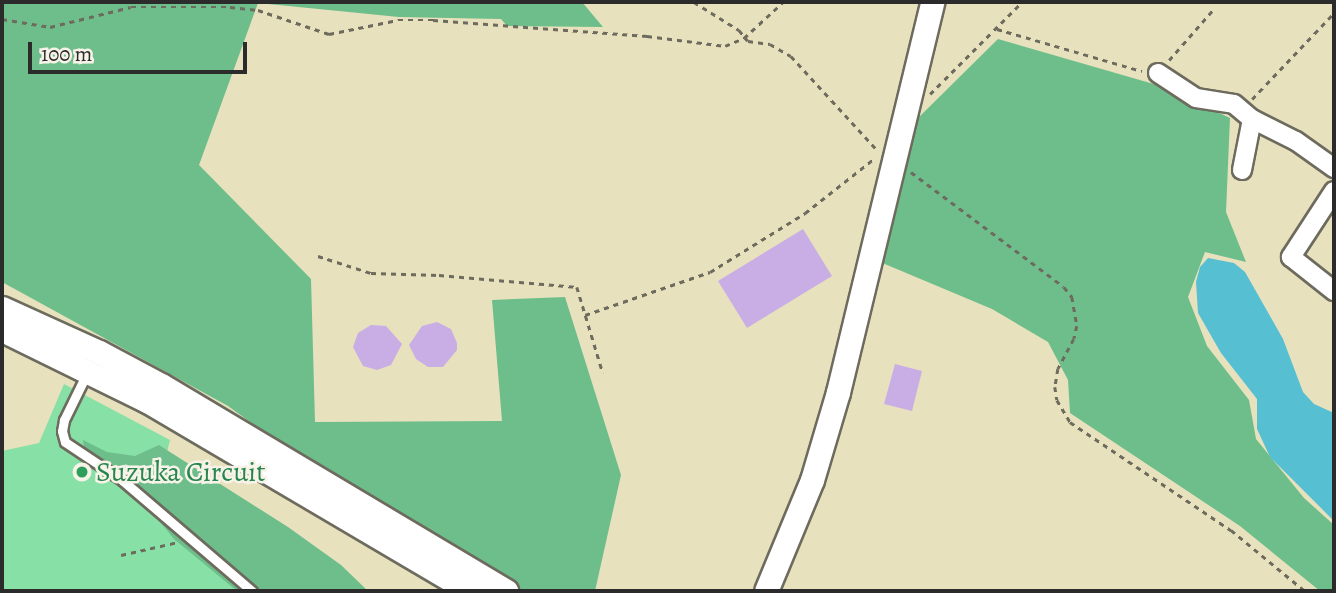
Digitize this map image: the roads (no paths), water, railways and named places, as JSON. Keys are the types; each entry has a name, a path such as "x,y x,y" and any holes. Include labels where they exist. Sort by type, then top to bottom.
{"street":[{"path":"766,591 816,467 838,392 888,157 904,119 932,2"},
{"path":"1158,73 1196,98 1234,104 1247,115 1296,141 1334,167"},
{"path":"1242,170 1247,115"},
{"path":"1334,191 1291,257 1334,291"},
{"path":"2,308 100,352 161,386 506,591"},
{"path":"2,330 89,370 469,591"}],"lane":[{"path":"89,370 67,411 62,438 71,448 122,480 252,591"}],"water":[{"path":"1208,258 1234,263 1245,272 1283,339 1303,392 1314,404 1334,413 1334,521 1270,457 1257,429 1257,399 1221,353 1198,313 1196,282 1200,267"}],"place":[{"name":"Suzuka Circuit","path":"82,472"}]}
